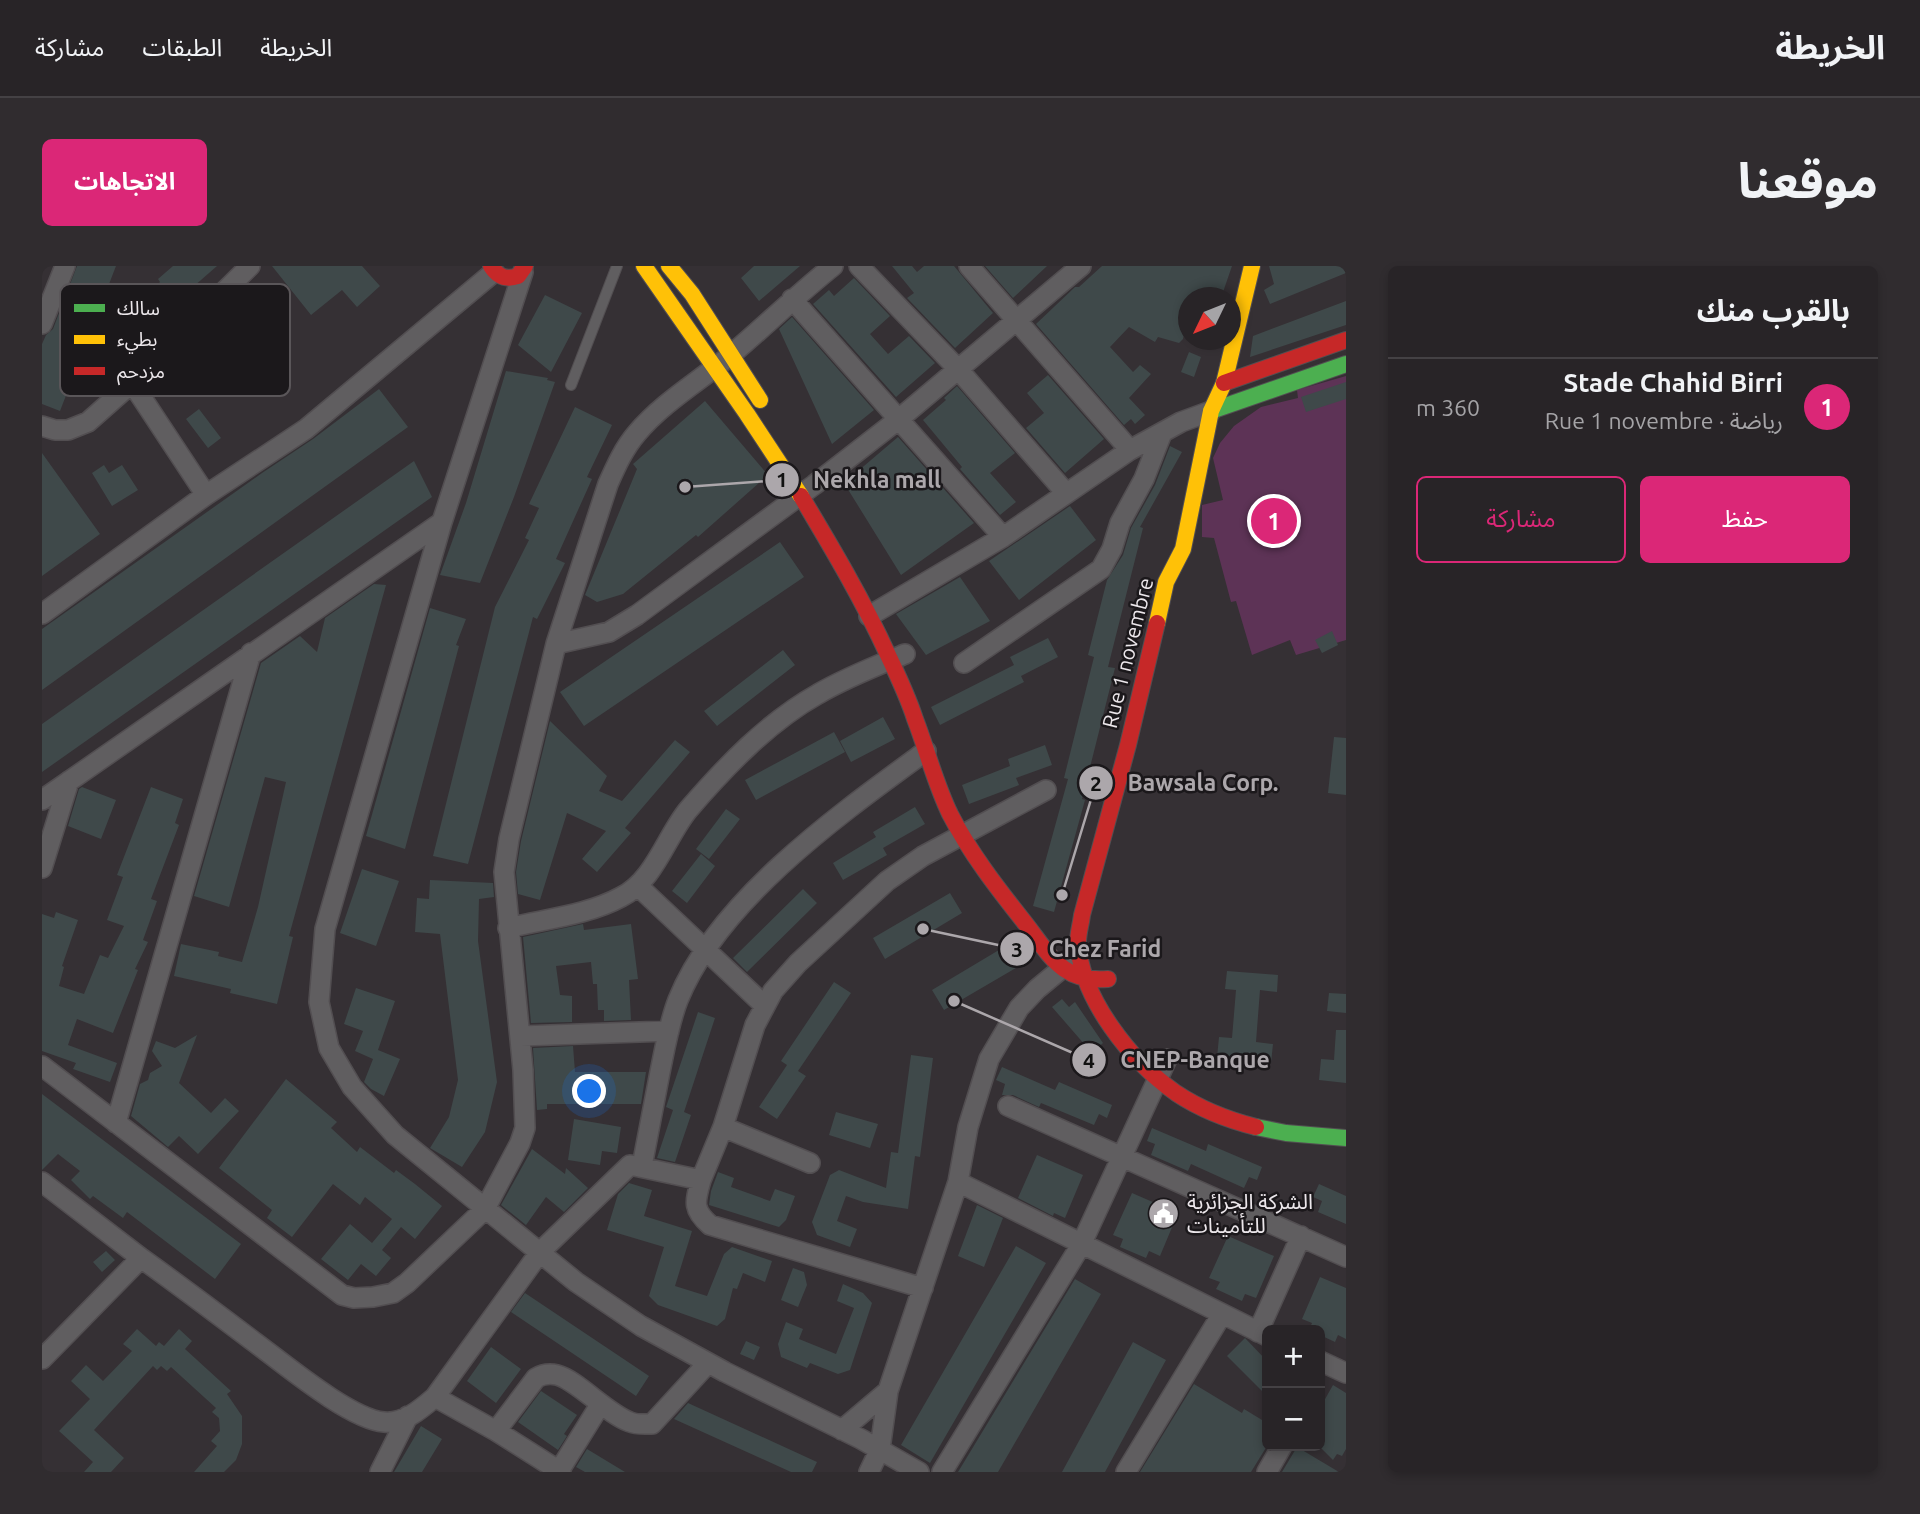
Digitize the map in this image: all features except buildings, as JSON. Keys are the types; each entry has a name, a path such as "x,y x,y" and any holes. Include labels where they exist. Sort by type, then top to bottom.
{"main road":[{"path":"645,266 766,409"},
{"path":"669,266 692,294 724,360 810,488 876,607 897,657 913,714 935,752 951,815 974,829 973,855 996,887 1073,962"},
{"path":"1183,549 1210,411 1224,383 1251,266"},
{"path":"492,269 506,279 518,276 524,269"},
{"path":"1224,383 1346,340"},
{"path":"1210,411 1346,363"},
{"name":"Rue 1 novembre","path":"1183,549 1186,579"},
{"name":"Rue 1 novembre","path":"1183,549 1166,582 1128,745 1082,915 1073,962 1087,980 1106,1016 1140,1061 1179,1094 1219,1115 1250,1126 1346,1138"},
{"path":"1026,899 1073,962"},
{"path":"1073,962 1100,959 1110,984 1087,980"},
{"path":"1152,1044 1173,1064"}],"street":[{"path":"42,324 65,266"},
{"path":"232,284 250,266"},
{"path":"42,1066 342,1295 354,1298 393,1293 485,1209 508,1168 525,1128 521,1036 504,873 509,839 556,644 608,484 617,463 636,433 833,266"},
{"path":"859,266 957,368 1066,494"},
{"path":"969,266 1130,450"},
{"path":"556,644 608,632 637,615 899,419 1078,267"},
{"path":"42,614 206,495 306,429 492,269"},
{"path":"524,269 442,522 325,929 319,1002 330,1048 352,1087 395,1135 576,1282 641,1326 708,1363 880,1449 919,1472"},
{"path":"792,299 1003,537"},
{"path":"1181,422 1224,383"},
{"path":"42,426 68,430 88,422 117,396"},
{"path":"141,396 206,495"},
{"path":"876,607 1003,537 1130,450 1181,422 1210,411"},
{"path":"964,663 1101,569 1112,549 1120,523 1144,479 1162,433"},
{"path":"42,800 442,522"},
{"path":"116,1123 251,653"},
{"path":"508,928 621,898 638,886 686,813 719,776 762,735 818,694 897,657"},
{"path":"642,1166 668,1031 678,1000 705,949 750,896 818,833 857,801 935,752"},
{"path":"42,868 69,781"},
{"path":"923,1288 710,1225 697,1210 695,1202 764,1005 773,991 798,963 887,880 923,856 1046,790"},
{"path":"638,886 764,1005"},
{"path":"869,1472 880,1449 888,1391 958,1182 968,1127 989,1059 1019,1008 1037,989 1073,962"},
{"path":"521,1036 668,1031"},
{"path":"942,1472 1081,1245 1123,1158 1157,1078 1173,1064"},
{"path":"1008,1106 1346,1257"},
{"path":"723,1127 810,1163"},
{"path":"42,1182 319,1390 351,1410 383,1422 400,1420 435,1397 540,1252 624,1169 630,1165 642,1166 701,1180"},
{"path":"958,1182 1262,1334"},
{"path":"1266,1325 1301,1236"},
{"path":"42,1359 141,1258"},
{"path":"1126,1472 1222,1314"},
{"path":"496,1431 536,1378 544,1374 566,1379 600,1405 631,1423 652,1424 708,1363"},
{"path":"842,1430 888,1391"},
{"path":"435,1397 560,1471 600,1405"},
{"path":"380,1472 408,1416"},
{"path":"1267,1472 1279,1451"}],"lane":[{"path":"571,385 617,266"}],"shaded area":[{"path":"1346,376 1346,640 1296,655 1290,640 1252,655 1236,601 1231,602 1214,538 1202,537 1202,505 1223,500 1213,458 1220,443 1234,426 1261,407 1298,398 1297,390"}],"traffic: fast":[{"path":"1211,411 1346,364"},
{"path":"1256,1127 1286,1133 1346,1138"}],"traffic: slow":[{"path":"644,266 801,496"},
{"path":"669,266 692,294 760,400"},
{"path":"1157,623 1166,582 1183,549 1211,411 1224,383 1252,266"}],"traffic: jam":[{"path":"491,266 499,275 510,278 518,276 525,266"},
{"path":"1224,383 1346,340"},
{"path":"801,496 847,574 899,679 935,778 966,843 1050,956 1068,971 1079,976 1108,979"},
{"path":"1157,623 1128,745 1082,915 1078,942 1081,963 1088,985 1111,1027 1159,1080 1195,1104 1256,1127"}],"place":[{"name":"Nekhla mall","path":"685,487"},
{"name":"Stade Chahid Birri","path":"1274,521"},
{"name":"Bawsala Corp.","path":"1062,895"},
{"name":"Chez Farid","path":"923,929"},
{"name":"CNEP-Banque","path":"954,1001"},
{"name":"الشركة الجزائرية للتأمينات","path":"1164,1214"}]}
